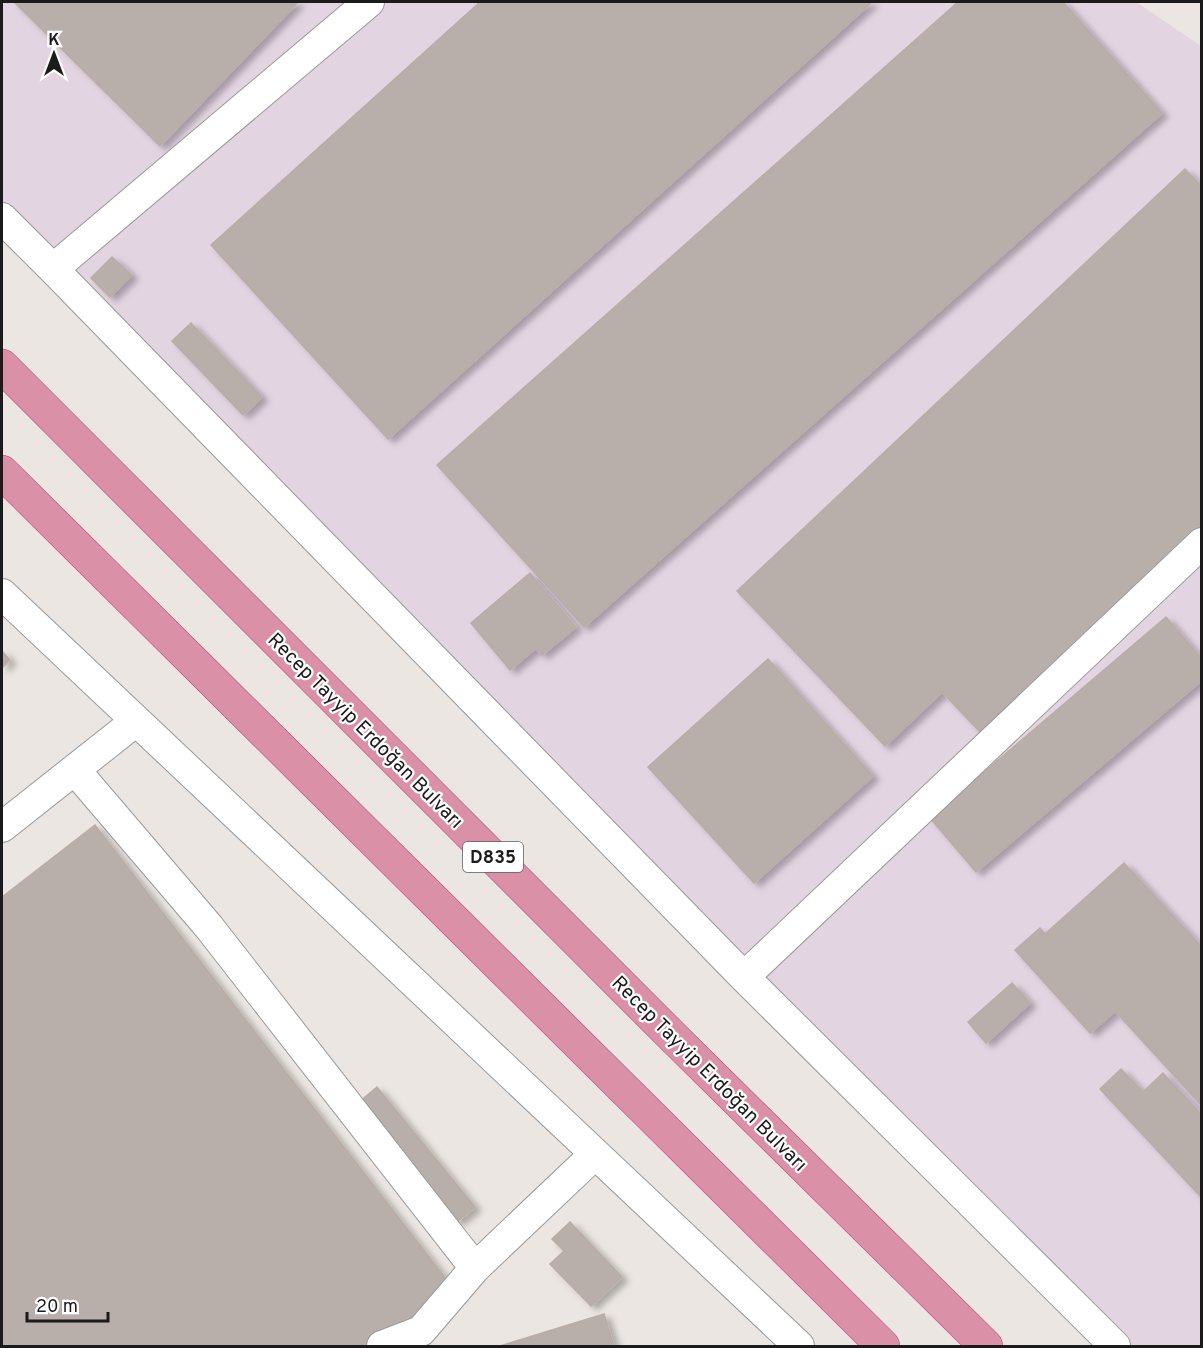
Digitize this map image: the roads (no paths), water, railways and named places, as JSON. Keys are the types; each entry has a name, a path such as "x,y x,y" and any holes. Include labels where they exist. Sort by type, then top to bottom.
{"highway":[{"name":"Recep Tayyip Erdoğan Bulvarı","path":"2,366 986,1347"},
{"path":"2,472 883,1347"}],"street":[{"path":"53,269 369,2"},
{"path":"2,219 744,977 1115,1347"},
{"path":"744,977 1202,543"},
{"path":"2,594 799,1347"},
{"path":"2,827 136,720"},
{"path":"75,770 209,927 475,1268"},
{"path":"382,1347 421,1331 475,1268 595,1154"}]}
